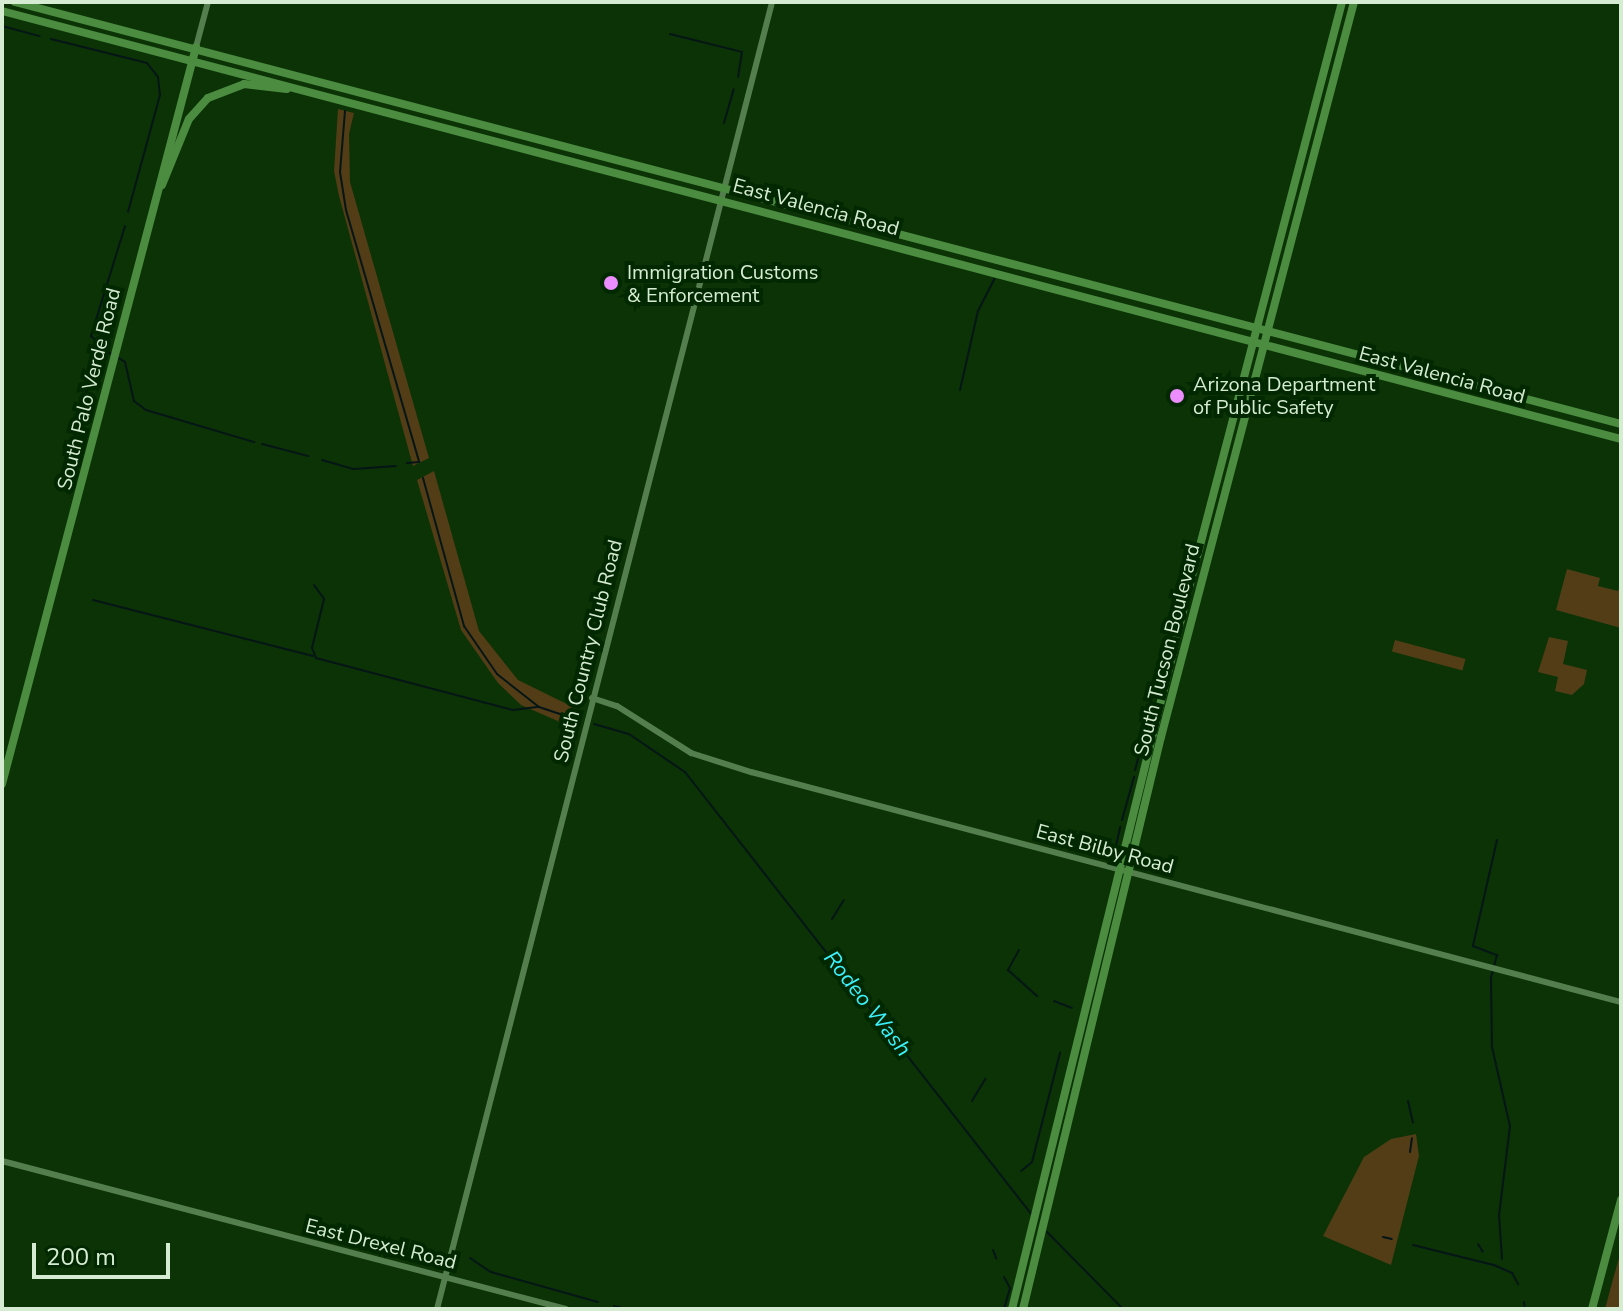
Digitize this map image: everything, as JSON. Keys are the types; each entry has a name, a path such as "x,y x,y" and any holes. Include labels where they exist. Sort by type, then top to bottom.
{"main road":[{"name":"East Valencia Road","path":"15,2 725,185 1119,293 1621,424"},
{"name":"South Tucson Boulevard","path":"1023,1309 1124,870 1252,341 1342,2"},
{"name":"South Tucson Boulevard","path":"1012,1309 1034,1212 1354,2"},
{"name":"East Valencia Road","path":"2,11 459,128 1621,439"},
{"name":"South Palo Verde Road","path":"2,784 196,47"},
{"path":"150,215 189,119 208,98 244,84 328,95"},
{"path":"459,128 462,116"},
{"path":"856,235 859,222"},
{"path":"972,267 975,253"},
{"path":"1116,305 1119,293"},
{"path":"1387,377 1390,364"},
{"path":"1592,1309 1621,1200"}],"street":[{"name":"South Palo Verde Road","path":"196,47 208,2"},
{"name":"South Country Club Road","path":"437,1309 772,2"},
{"name":"East Bilby Road","path":"592,698 617,706 691,753 1621,1002"},
{"name":"East Drexel Road","path":"2,1161 566,1309"}],"shaded area":[{"path":"338,109 354,113 349,134 350,182 429,458 413,466 339,196 334,171"},
{"path":"434,471 479,631 518,680 579,710 576,729 521,705 498,683 461,630 417,480"},
{"path":"1567,569 1600,578 1598,586 1618,591 1621,582 1621,628 1556,610"},
{"path":"1549,637 1568,641 1563,664 1587,670 1584,684 1572,695 1555,691 1558,677 1538,672"},
{"path":"1395,640 1466,659 1462,670 1392,652"},
{"path":"1416,1134 1419,1156 1391,1265 1323,1236 1364,1157 1391,1139"},
{"path":"1621,1251 1621,1309 1605,1309 1613,1279"}],"waterway":[{"name":"Rodeo Wash","path":"2,26 40,36"},
{"path":"670,34 742,52 738,77"},
{"name":"Rodeo Wash","path":"51,39 147,63 158,77 160,95 128,212"},
{"path":"724,123 734,89"},
{"path":"345,111 340,172 346,210 419,462 407,463"},
{"name":"Rodeo Wash","path":"111,354 91,336 125,226"},
{"path":"960,390 978,311 994,279"},
{"path":"83,402 101,347"},
{"name":"Rodeo Wash","path":"117,357 125,362 134,401 146,410 254,442"},
{"path":"75,434 79,417"},
{"name":"Rodeo Wash","path":"262,444 308,456"},
{"name":"Rodeo Wash","path":"322,460 354,469 396,466"},
{"name":"Rodeo Wash","path":"423,478 464,626 497,674 539,707 578,720"},
{"path":"314,585 324,599 312,648 316,658 513,710 539,707"},
{"path":"93,600 313,656"},
{"name":"Rodeo Wash","path":"594,724 629,734 685,772 1032,1215"},
{"path":"1135,770 1143,741"},
{"path":"1122,820 1134,777"},
{"path":"1114,854 1120,827"},
{"path":"1497,840 1473,946 1497,955 1491,978 1492,1047 1510,1126 1499,1215 1502,1259"},
{"path":"832,919 844,900"},
{"path":"1019,950 1008,970 1037,996"},
{"path":"1054,1001 1072,1008"},
{"path":"1021,1171 1032,1162 1060,1053"},
{"path":"972,1101 985,1079"},
{"path":"1408,1101 1413,1122"},
{"path":"1410,1152 1412,1138"},
{"name":"Rodeo Wash","path":"1047,1232 1123,1309"},
{"path":"1383,1237 1392,1239"},
{"path":"1478,1244 1483,1252"},
{"path":"1413,1245 1494,1265 1512,1273 1518,1284"},
{"path":"993,1250 996,1258"},
{"path":"470,1258 491,1272 598,1302"},
{"path":"1004,1277 1010,1288 1004,1309"},
{"path":"1524,1302 1525,1309"},
{"path":"614,1306 627,1309"}],"place":[{"name":"Immigration Customs & Enforcement","path":"611,283"},
{"name":"Arizona Department of Public Safety","path":"1177,396"}]}
